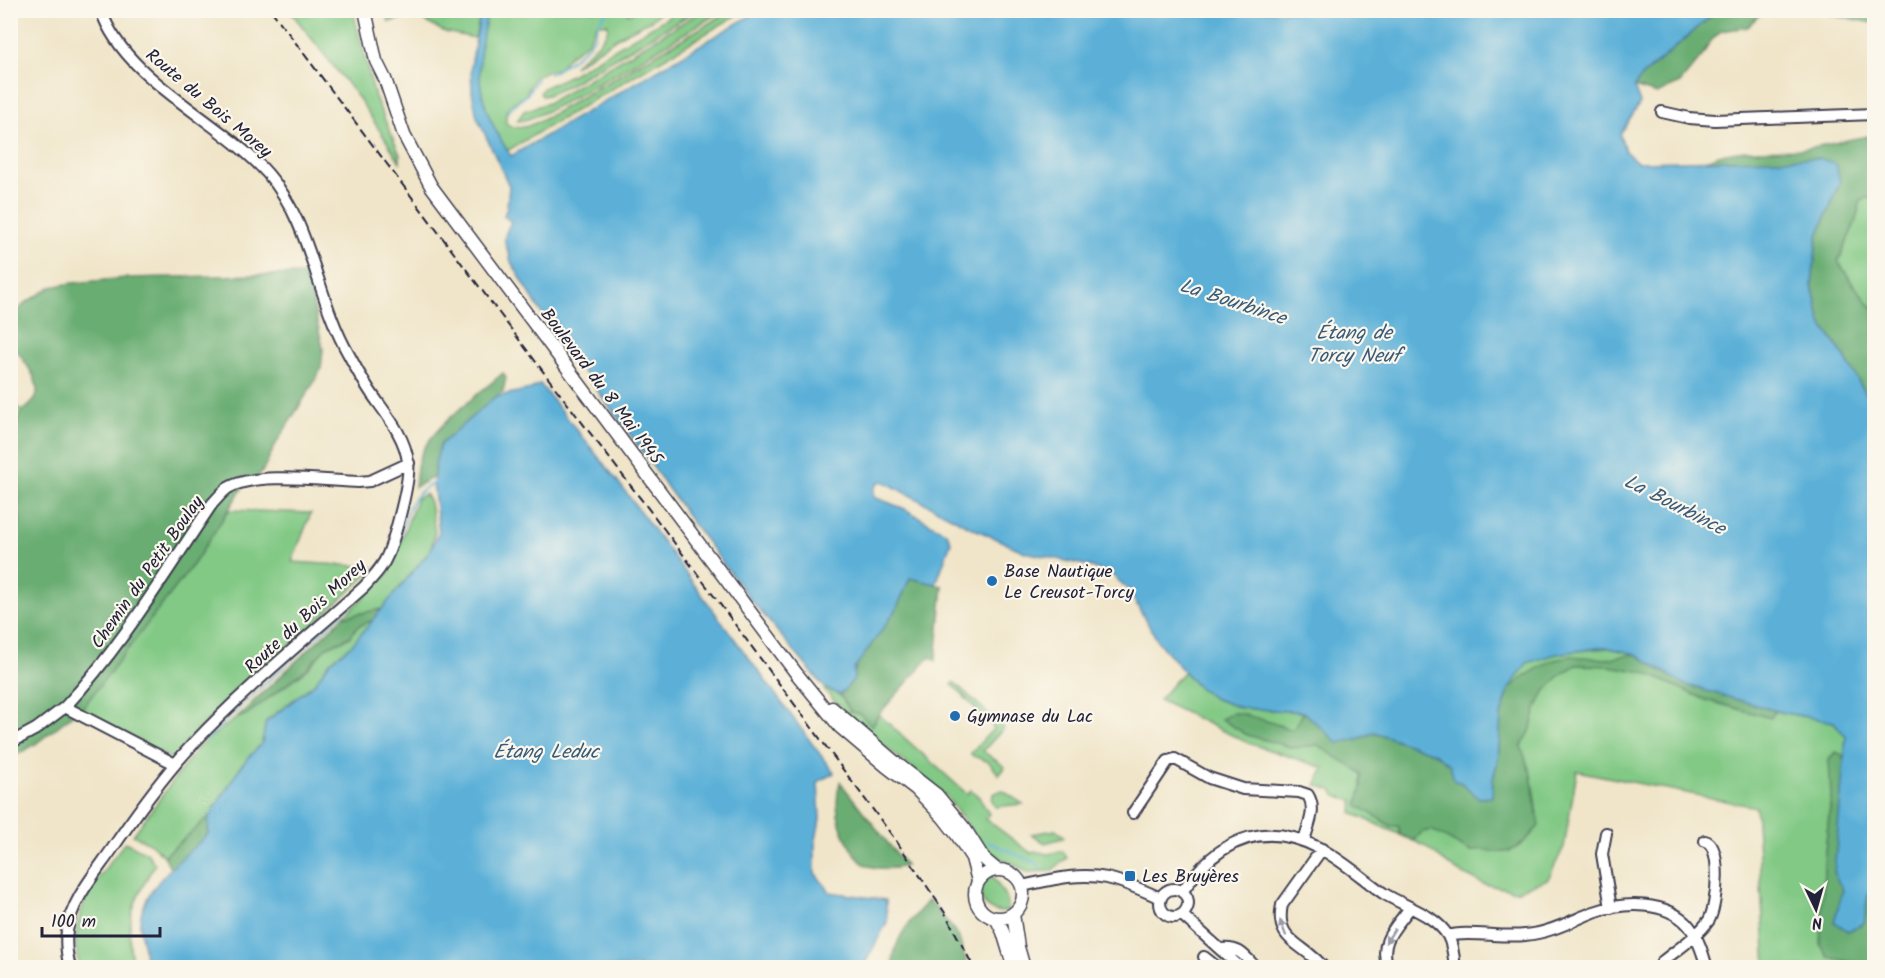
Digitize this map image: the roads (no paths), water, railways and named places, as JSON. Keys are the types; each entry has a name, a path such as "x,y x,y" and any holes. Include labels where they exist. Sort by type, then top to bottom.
{"main road":[{"name":"Boulevard du 8 Mai 1945","path":"365,10 376,61 385,79 404,135 431,186 777,649 840,727 916,789 943,817 972,858 978,881"},
{"name":"Boulevard du 8 Mai 1945","path":"372,10 386,67 385,79"},
{"name":"Boulevard du 8 Mai 1945","path":"818,699 937,795 965,829 984,859 997,870"},
{"path":"997,870 1012,874 1022,886 1022,902 1013,914 1002,918 981,912 974,897 978,881 997,870"},
{"path":"1013,914 1024,968"},
{"path":"996,918 1003,932 1014,968"}],"street":[{"name":"Route du Bois Morey","path":"70,968 66,945 67,931 84,889 175,764 232,706 364,587 379,570 388,555 407,485 409,463 401,439 341,342 323,298 300,228 278,188 254,160 130,58 112,35 101,10"},
{"path":"1662,112 1689,118 1715,120 1875,114"},
{"name":"Chemin du Petit Boulay","path":"10,743 36,729 65,707 91,680 212,504 228,488 246,480 263,478 370,481 409,463"},
{"path":"65,707 175,764"},
{"path":"1133,813 1168,761 1174,759 1209,778 1243,789 1299,792 1308,795 1313,805 1304,840"},
{"path":"1606,833 1602,854 1611,908"},
{"path":"1182,892 1217,853 1238,840 1262,834 1304,840 1322,849 1385,894 1430,919 1448,936 1455,968"},
{"path":"1659,968 1708,920 1715,892 1716,856 1712,844 1705,841"},
{"path":"1322,849 1282,905 1280,925 1288,939 1312,954 1324,968"},
{"path":"1022,886 1072,877 1094,876 1109,879 1161,898"},
{"path":"1182,892 1172,890 1165,893 1161,898 1160,907 1165,914 1172,917 1182,915"},
{"path":"1182,892 1188,903 1182,915"},
{"path":"1448,936 1464,934 1506,937 1546,932 1611,908 1644,906 1663,909 1687,924 1694,934 1707,968"},
{"path":"1388,968 1384,957 1384,946 1409,909"},
{"path":"1182,915 1221,948 1240,968"},
{"path":"1221,948 1239,950 1256,968"},
{"path":"1204,957 1218,968"}],"water":[{"name":"Étang de Torcy Neuf","path":"481,11 488,11 479,69 484,103 499,137 511,156 758,11 1717,11 1642,76 1634,87 1640,103 1620,134 1625,151 1637,162 1819,158 1836,164 1840,182 1817,238 1812,285 1821,323 1844,356 1872,405 1874,414 1874,892 1868,895 1864,923 1848,931 1834,922 1843,890 1834,874 1846,737 1834,722 1780,712 1683,684 1636,654 1605,647 1556,654 1527,663 1509,689 1501,716 1498,761 1493,778 1492,797 1479,798 1460,782 1454,781 1450,765 1434,753 1374,732 1361,738 1338,743 1304,712 1241,708 1213,698 1195,684 1159,643 1127,588 1112,575 1089,566 1025,552 880,481 874,489 874,497 905,509 947,533 951,542 936,584 910,578 896,610 854,669 854,679 840,695 825,688 751,600 691,521 550,327 511,262 504,240 511,222 504,216 509,186 477,117 472,92 471,66"},
{"name":"Étang Leduc","path":"540,384 616,479 834,773 818,782 820,819 815,845 815,873 830,892 886,900 887,922 863,967 142,967 144,951 140,922 148,897 166,873 208,834 209,817 241,766 262,743 266,722 314,684 330,662 352,645 430,551 439,532 433,483 440,445 495,397 531,389"}],"waterway":[{"path":"549,74 565,65 588,46 599,22 610,10"},
{"path":"508,113 527,95 537,79"},
{"path":"400,534 415,497 436,482"},
{"path":"205,741 354,602"},
{"path":"988,842 1036,863 1040,868"}],"railway":[{"path":"271,10 664,529 897,842 945,913 974,968"}],"place":[{"name":"Base Nautique Le Creusot-Torcy","path":"992,581"},
{"name":"Gymnase du Lac","path":"955,716"},
{"name":"Les Bruyères","path":"1130,876"}],"water label":[{"name":"La Bourbince","path":"1233,301"},
{"name":"La Bourbince","path":"1675,504"}]}
